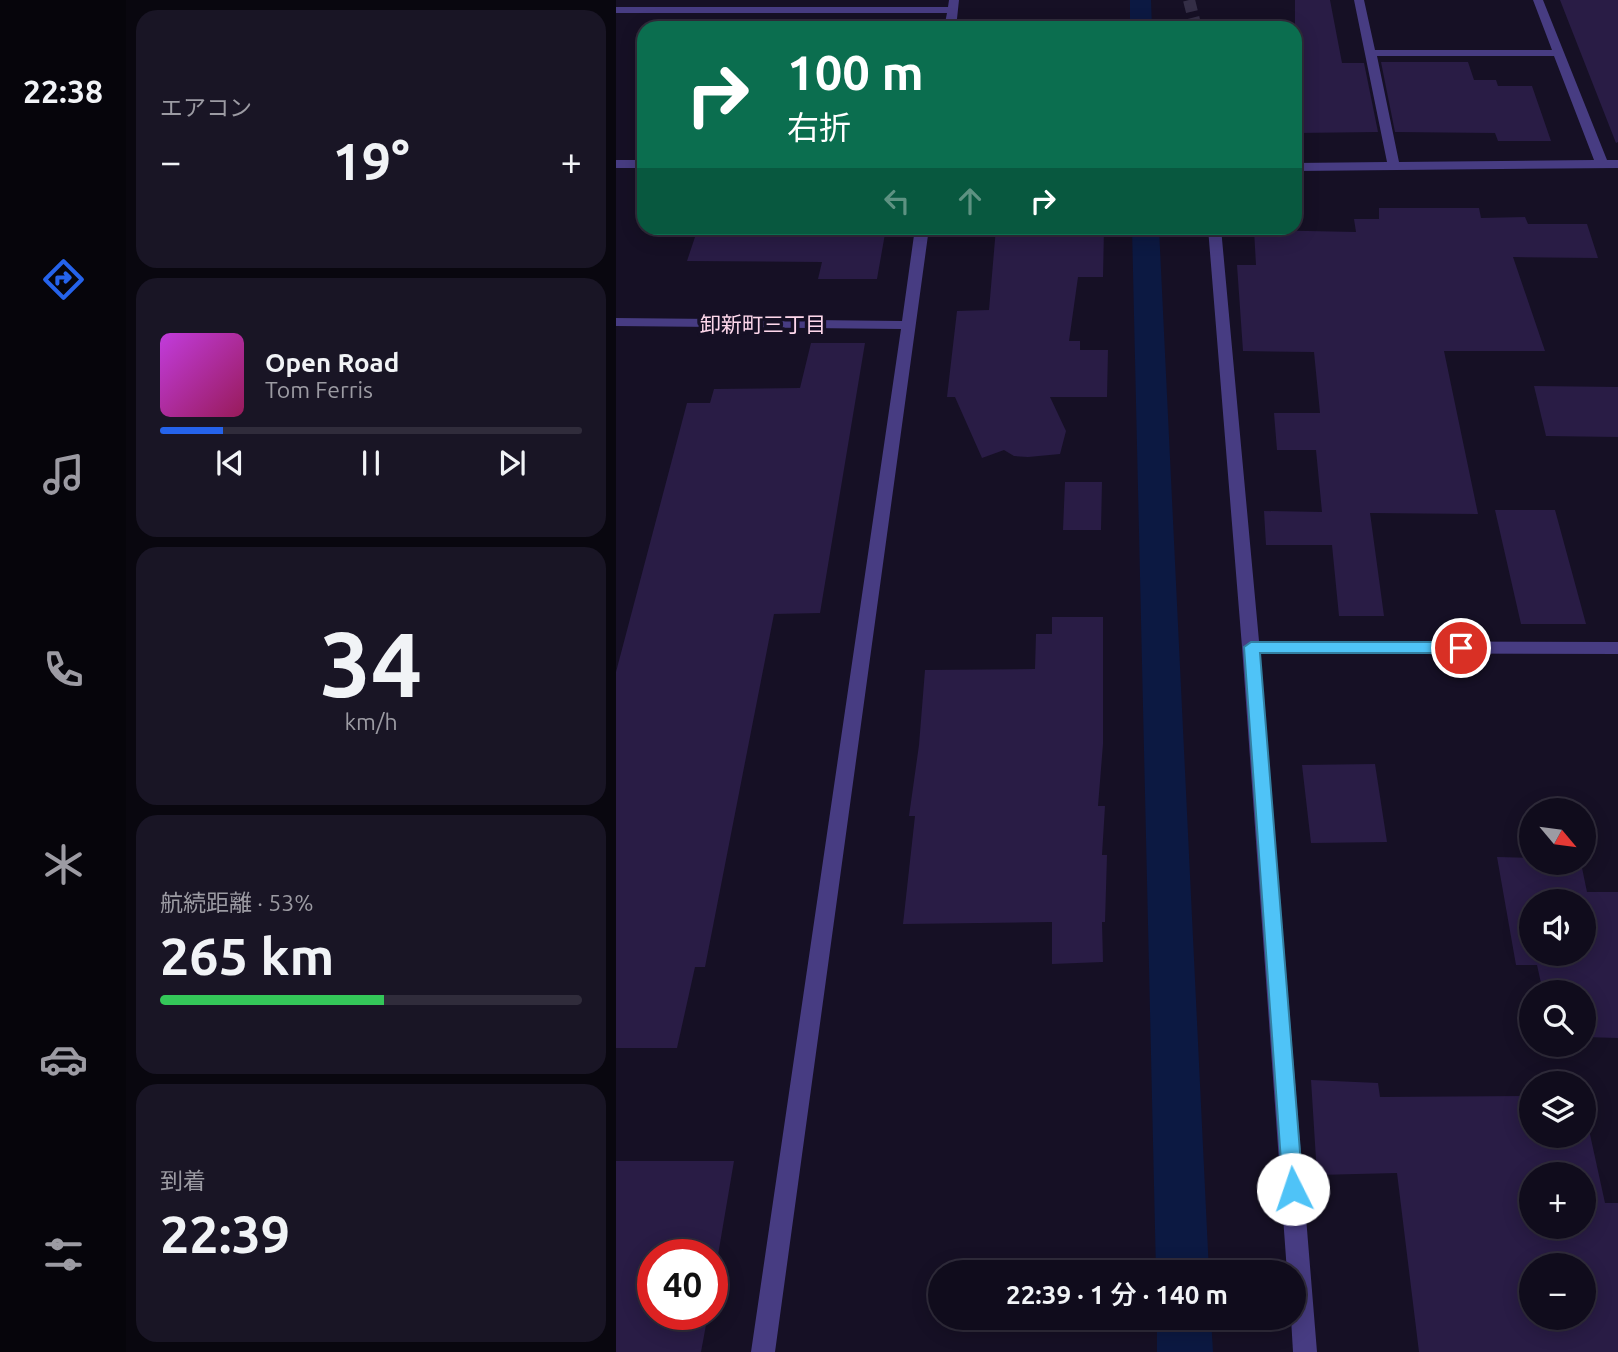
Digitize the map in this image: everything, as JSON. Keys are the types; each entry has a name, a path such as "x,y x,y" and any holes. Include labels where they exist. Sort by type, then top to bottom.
{"street":[{"path":"1359,0 1394,166"},
{"path":"1538,0 1602,164"},
{"path":"616,10 954,5"},
{"path":"1370,52 1558,53"},
{"path":"616,164 637,164"},
{"path":"1302,167 1618,164"},
{"path":"763,1352 921,235"},
{"path":"1215,235 1251,647 1305,1352"},
{"path":"617,325 908,325"},
{"path":"1251,647 1618,648"}],"water":[{"path":"1130,0 1151,0 1152,21 1130,21"},
{"path":"1132,235 1159,235 1208,1260 1156,1260"},
{"path":"1157,1330 1212,1330 1213,1352 1157,1352"}],"building":[{"path":"1295,0 1330,0 1342,63 1364,63 1378,132 1302,133 1302,21 1295,21"},
{"path":"1560,0 1618,0 1616,143"},
{"path":"1381,62 1468,62 1474,80 1496,80 1498,86 1532,86 1551,141 1498,141 1495,133 1395,132"},
{"path":"1379,208 1479,208 1481,218 1525,217 1528,224 1587,224 1598,258 1513,257 1545,351 1444,351 1478,514 1370,513 1384,616 1339,616 1332,545 1266,545 1264,511 1322,512 1316,450 1277,450 1274,413 1320,413 1314,352 1243,351 1237,265 1256,265 1254,235 1302,235 1302,231 1356,232 1354,219 1379,219"},
{"path":"696,235 885,235 877,279 818,279 822,262 687,261"},
{"path":"995,235 1104,235 1103,277 1078,277 1069,341 1080,341 1080,350 1108,350 1107,397 1050,397 1066,431 1060,454 1014,456 1004,450 982,458 955,397 947,397 957,311 989,310"},
{"path":"811,343 865,343 820,613 774,614 705,967 695,967 677,1048 616,1048 616,672 687,403 710,403 714,389 800,388"},
{"path":"1534,386 1618,387 1618,437 1546,436"},
{"path":"1065,482 1102,482 1101,530 1063,530"},
{"path":"1495,510 1555,510 1586,624 1521,624"},
{"path":"1052,617 1103,617 1103,744 1098,806 1105,806 1102,855 1107,855 1105,922 1102,922 1103,962 1052,964 1052,922 903,924 915,816 909,816 919,745 925,670 1035,669 1036,634 1052,634"},
{"path":"1375,764 1387,842 1311,843 1302,765"},
{"path":"1497,857 1519,858 1519,875 1583,875 1586,889 1519,889 1519,965 1516,965"},
{"path":"1596,892 1618,892 1618,1038 1596,1037 1596,980 1540,980 1537,966 1596,966"},
{"path":"1311,1080 1378,1083 1380,1097 1519,1096 1519,1148 1593,1148 1605,1203 1618,1203 1618,1352 1419,1352 1397,1173 1317,1175"},
{"path":"616,1161 734,1161 721,1239 637,1239 637,1330 705,1330 701,1352 616,1352"}],"tunnel":[{"path":"1189,0 1194,21"}],"district":[{"name":"卸新町三丁目","path":"763,324"}],"route":[{"path":"1293,1189 1251,647 1461,648"}]}
